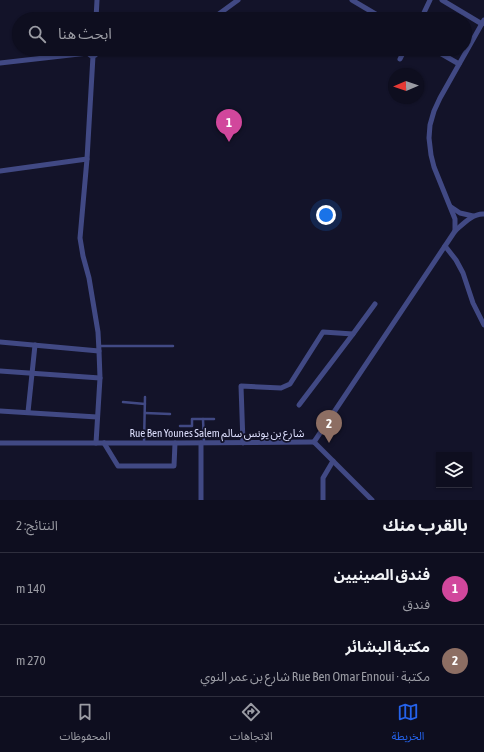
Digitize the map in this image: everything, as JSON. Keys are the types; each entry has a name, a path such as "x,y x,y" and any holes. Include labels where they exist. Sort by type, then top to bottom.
{"street":[{"path":"96,12 97,0"},
{"path":"222,12 238,0"},
{"path":"352,0 372,12"},
{"path":"424,12 430,0"},
{"path":"442,0 464,12"},
{"path":"472,16 483,22 472,41"},
{"path":"0,63 52,56"},
{"path":"93,56 88,159 80,238 82,256 89,278 98,332 100,378 96,443"},
{"path":"445,56 459,64"},
{"path":"455,231 455,219 434,167 431,155 430,124 434,111 464,56"},
{"path":"0,171 88,159"},
{"path":"451,207 460,213 473,216"},
{"name":"Rue Ben Younes Salem شارع بن يونس سالم","path":"0,443 314,442 455,231 473,216 480,213 484,214"},
{"path":"445,246 456,260 463,273 473,303 484,325"},
{"path":"299,405 374,304"},
{"path":"243,443 241,386 281,388 290,384 323,332 353,334"},
{"path":"0,342 99,348"},
{"path":"28,412 35,345"},
{"path":"0,371 100,378"},
{"path":"0,410 97,418"},
{"path":"314,442 372,500"},
{"path":"104,443 118,466 174,466 175,443"},
{"path":"201,500 202,443"},
{"path":"323,500 323,478 333,461"}],"lane":[{"path":"99,348 173,346"},
{"path":"144,443 145,397"},
{"path":"123,402 145,404"},
{"path":"145,413 170,414"},
{"path":"180,426 192,426 192,419 214,419"},
{"path":"202,443 203,419"}],"place":[{"name":"فندق الصينيين","path":"229,142"},
{"name":"مكتبة البشائر","path":"329,443"}]}
